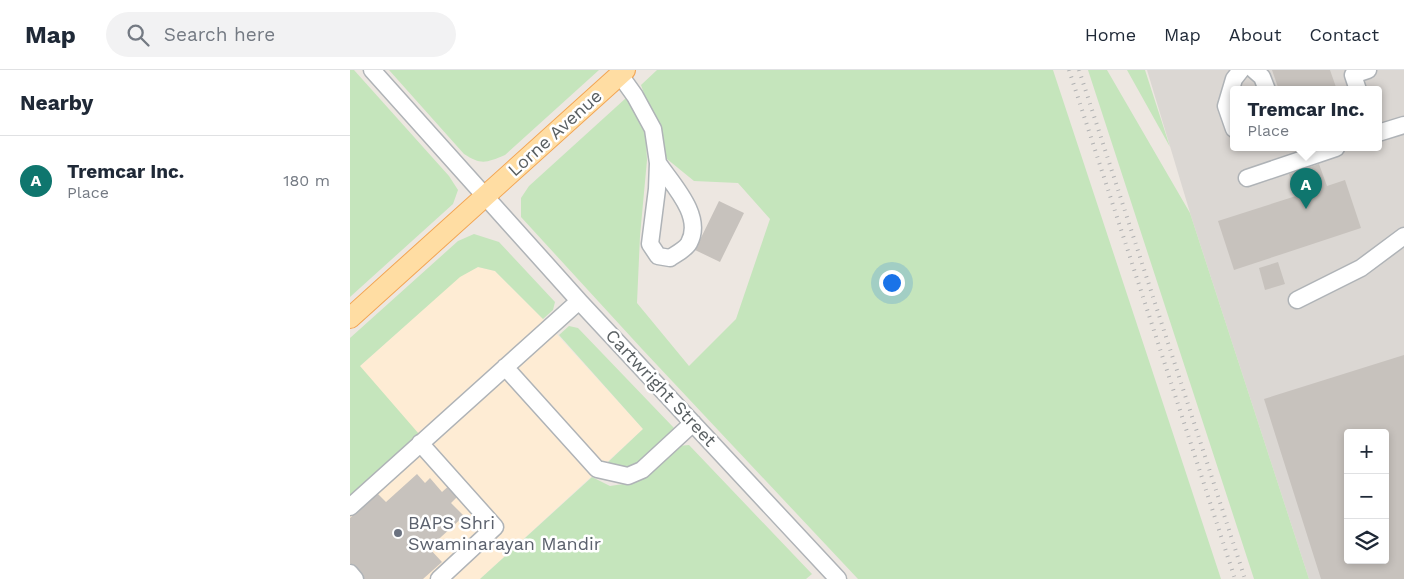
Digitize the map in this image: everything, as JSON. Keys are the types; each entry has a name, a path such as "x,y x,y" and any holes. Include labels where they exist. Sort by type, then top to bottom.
{"main road":[{"name":"Lorne Avenue","path":"350,318 622,72"}],"street":[{"name":"Cartwright Street","path":"372,70 579,301 838,579"},
{"path":"1232,86 1234,79 1242,70"},
{"path":"1254,70 1262,77 1265,86"},
{"path":"1357,86 1353,75 1368,70"},
{"path":"622,72 653,129 658,163 657,189 650,244 658,256 670,258 688,244 693,224 686,203 658,163"},
{"path":"1230,92 1226,106 1230,118"},
{"path":"1382,132 1404,125"},
{"path":"1247,178 1327,151"},
{"path":"1297,300 1361,268 1404,236"},
{"path":"350,507 579,301"},
{"path":"505,367 597,469 628,476 642,470 693,423"},
{"path":"420,443 495,527 439,579"},
{"path":"350,574 355,579"}],"shaded area":[{"path":"1147,70 1404,70 1404,579 1309,579 1191,216"},
{"path":"478,267 495,271 543,319 643,429 480,579 350,579 350,375 460,276"}],"green space":[{"path":"350,70 354,70 449,176 458,190 453,204 350,297"},
{"path":"389,70 599,70 505,155 484,162 464,154"},
{"path":"657,70 1053,70 1221,579 858,579 521,217 521,198 529,186 626,98 645,124 647,160 640,236 637,303 689,366 736,319 770,219 738,183 694,181 667,159 641,85"},
{"path":"1088,70 1107,70 1190,213 1309,579 1254,579"},
{"path":"1127,70 1145,70 1170,147"},
{"path":"474,234 499,242 555,302 553,310 543,319 495,271 478,267 460,277 360,366 419,434 350,495 350,338 458,241"},
{"path":"569,326 578,328 674,428 673,434 642,464 624,469 607,463 643,429 559,335"},
{"path":"689,445 812,574 806,579 480,579 592,477 610,486 630,483 678,446"}],"building":[{"path":"1272,70 1330,70 1336,86 1278,86"},
{"path":"1319,164 1327,186 1345,180 1361,228 1234,270 1218,221 1296,196 1289,174"},
{"path":"719,201 744,213 720,262 695,250"},
{"path":"1278,262 1285,284 1265,290 1259,268"},
{"path":"1404,355 1404,579 1321,579 1264,399"},
{"name":"BAPS Shri Swaminarayan Mandir","path":"417,474 425,483 430,478 442,492 451,484 460,494 451,503 464,516 429,548 442,562 423,579 364,579 350,563 350,518 377,493 386,502"}],"railway":[{"path":"1069,70 1235,579"},
{"path":"1079,70 1245,579"}],"place":[{"name":"Tremcar Inc.","path":"1306,209"},
{"name":"BAPS Shri Swaminarayan Mandir","path":"398,533"}]}
